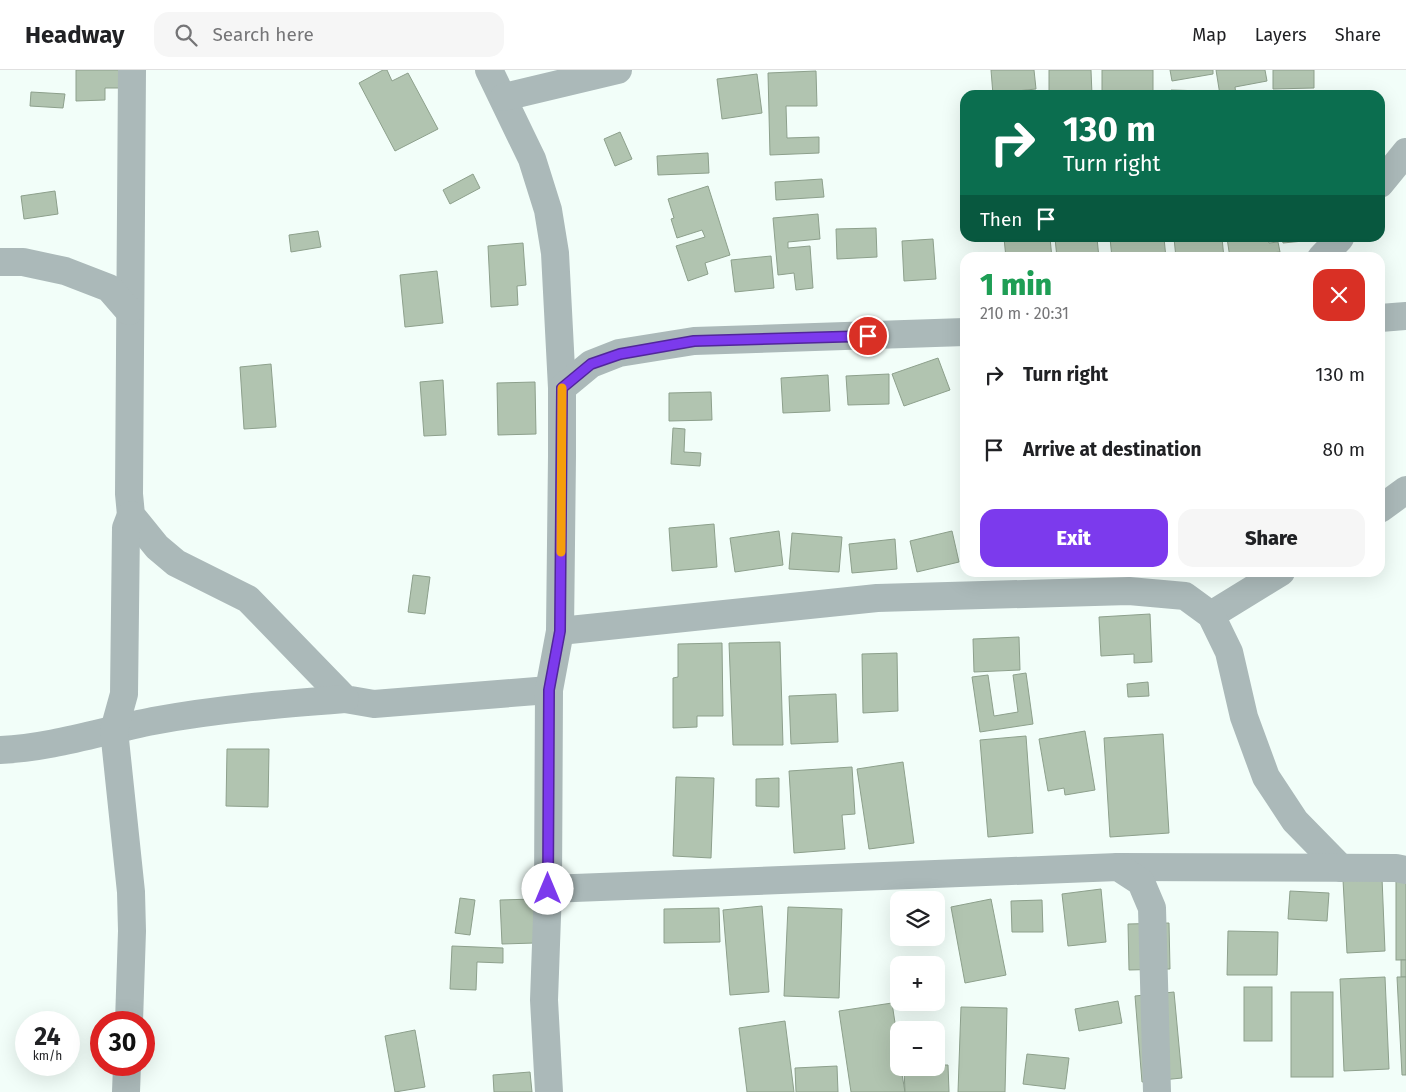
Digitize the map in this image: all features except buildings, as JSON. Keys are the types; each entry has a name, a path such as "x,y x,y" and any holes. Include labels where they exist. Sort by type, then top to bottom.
{"street":[{"path":"129,1011 132,931 131,892 128,848 114,730 124,694 126,528 131,515 129,494 128,311 132,70"},
{"path":"490,70 532,159 548,210 555,253 562,388 560,631 549,690 548,889 544,1000 548,1092"},
{"path":"504,97 618,70"},
{"path":"1385,178 1406,152"},
{"path":"1327,252 1336,242"},
{"path":"0,262 23,262 74,274 109,288 128,311"},
{"path":"1385,318 1406,316"},
{"path":"562,388 591,364 620,354 694,341 960,332"},
{"path":"1385,505 1406,490"},
{"path":"131,515 157,547 176,563 248,599 346,699"},
{"path":"1211,616 1273,577"},
{"path":"560,631 877,598 1129,591 1185,596 1211,616 1229,652 1244,717 1266,777 1295,821 1341,868"},
{"path":"0,750 67,741 204,712 346,699 374,704 549,690"},
{"path":"1118,867 1141,882 1152,908 1157,1092"},
{"path":"548,889 1118,867 1396,868 1406,870"},
{"path":"126,1092 127,1076"}],"slow traffic":[{"path":"561,552 562,388"}],"route":[{"path":"548,889 549,690 560,631 562,388 591,364 620,354 694,341 868,336"}]}
